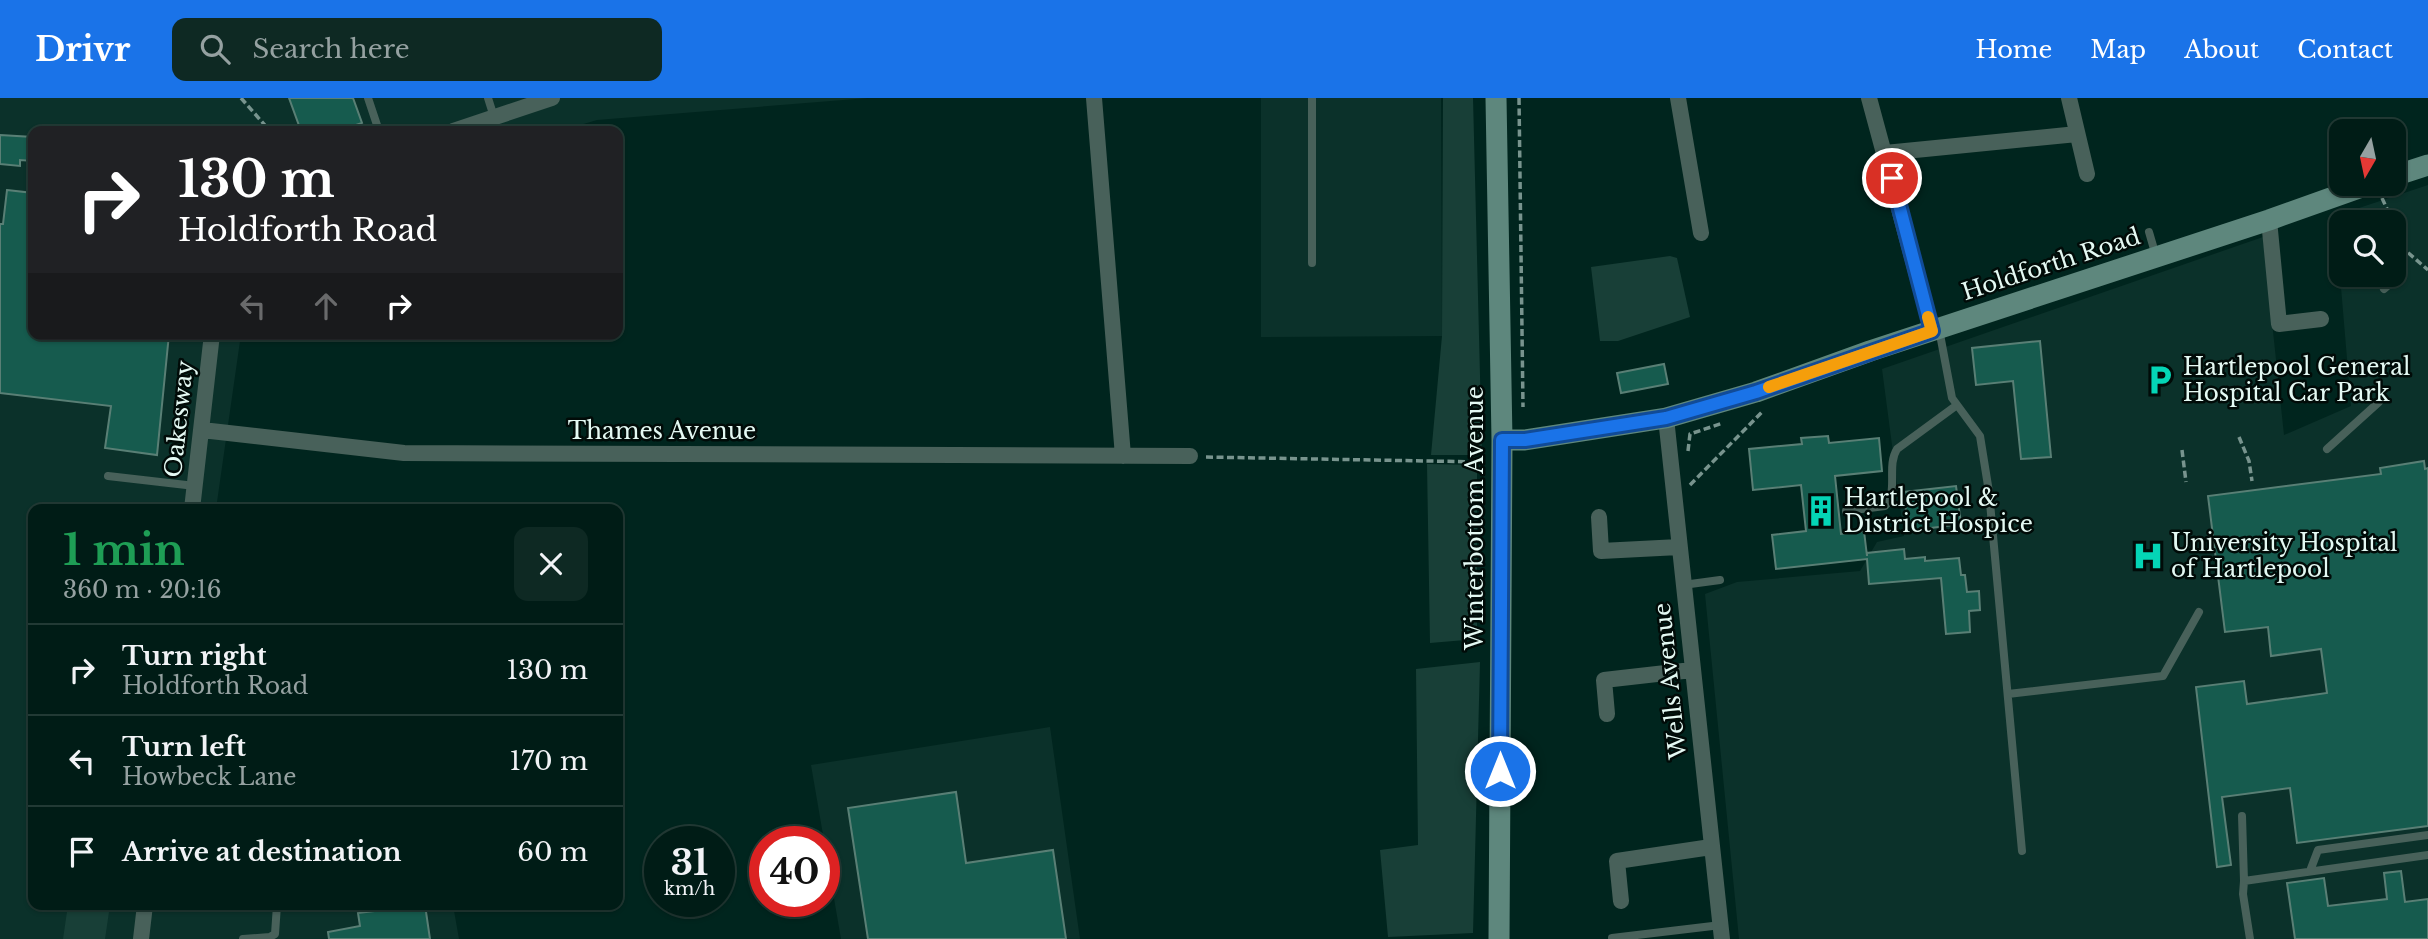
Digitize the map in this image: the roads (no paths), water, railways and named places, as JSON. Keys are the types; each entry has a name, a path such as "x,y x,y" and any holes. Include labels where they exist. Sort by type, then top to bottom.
{"street":[{"path":"468,126 552,98"},
{"path":"1094,98 1123,456"},
{"name":"Winterbottom Avenue","path":"1496,98 1502,440 1499,939"},
{"path":"1678,98 1701,233"},
{"path":"1869,98 1936,330"},
{"path":"2069,98 2087,174"},
{"path":"1885,153 2077,134"},
{"path":"2406,172 2428,165"},
{"name":"Holdforth Road","path":"1502,440 1525,440 1666,418 1756,392 2156,257 2351,196"},
{"path":"2269,220 2279,324 2321,319"},
{"name":"Oakesway","path":"193,504 211,340"},
{"name":"Wells Avenue","path":"1666,418 1721,932"},
{"name":"Thames Avenue","path":"202,430 404,453 1190,457"},
{"path":"1599,517 1601,551 1679,547"},
{"path":"1607,714 1604,680 1692,670"},
{"path":"1621,901 1617,861 1711,847"},
{"path":"141,939 144,910"}],"lane":[{"path":"368,98 377,126"},
{"path":"488,98 494,117"},
{"path":"1312,98 1312,263"},
{"path":"2149,232 2156,257"},
{"path":"1936,330 1952,398 1980,436 1989,492 2022,851"},
{"path":"2327,449 2379,402"},
{"path":"1846,511 1885,506 1892,495 1892,464 1897,449 1957,405"},
{"path":"108,476 195,486"},
{"path":"1683,585 1720,580"},
{"path":"2008,695 2163,676 2199,612"},
{"path":"2242,816 2243,894 2250,939"},
{"path":"2310,870 2318,850 2428,835"},
{"path":"2244,881 2428,855"},
{"path":"243,939 270,937 275,934 277,910"},
{"path":"1612,938 1721,932"}],"place":[{"name":"Hartlepool General Hospital Car Park","path":"2160,380"},
{"name":"Hartlepool & District Hospice","path":"1821,511"},
{"name":"University Hospital of Hartlepool","path":"2148,556"}]}
